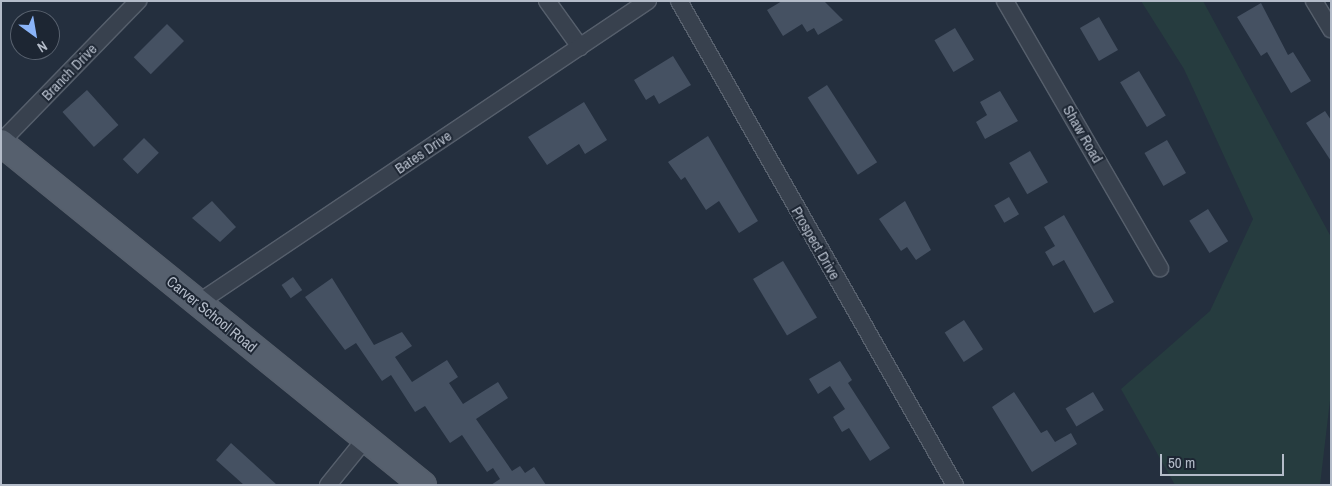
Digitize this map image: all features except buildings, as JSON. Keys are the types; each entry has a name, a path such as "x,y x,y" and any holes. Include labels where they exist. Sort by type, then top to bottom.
{"main road":[{"name":"Carver School Road","path":"1,142 423,485"}],"street":[{"name":"Branch Drive","path":"1,142 138,1"},
{"path":"547,1 580,47"},
{"name":"Bates Drive","path":"198,303 648,1"},
{"name":"Prospect Drive","path":"679,1 956,485"},
{"name":"Shaw Road","path":"1005,1 1160,268"},
{"path":"1314,1 1331,29"},
{"path":"328,485 366,438"}],"green space":[{"path":"1141,1 1203,1 1331,237 1331,392 1320,485 1175,485 1121,389 1210,311 1253,219 1184,69"}]}
